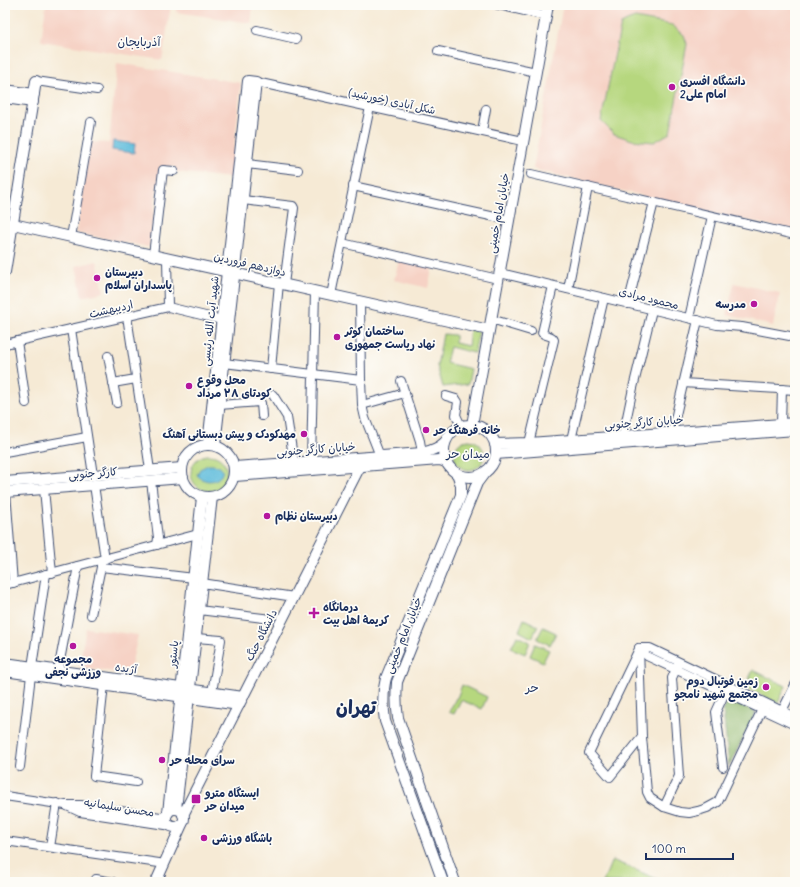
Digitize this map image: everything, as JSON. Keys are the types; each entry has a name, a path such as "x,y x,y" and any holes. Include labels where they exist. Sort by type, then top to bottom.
{"main road":[{"name":"خیابان امام خمینی","path":"472,425 548,5"},
{"path":"5,272 9,224 36,81"},
{"name":"شهید آیت الله رئیسی","path":"231,273 243,200 247,164 252,81"},
{"name":"شهید آیت الله رئیسی","path":"212,445 252,81"},
{"path":"5,90 34,98"},
{"path":"5,98 34,98"},
{"name":"دوازدهم فروردین","path":"9,224 489,330"},
{"name":"شهید آیت الله رئیسی","path":"212,445 224,363 226,320"},
{"name":"خیابان کارگر جنوبی","path":"495,449 529,443 571,440 624,440 672,432 795,423"},
{"path":"472,425 480,427 492,436 495,449 492,465 486,471 474,477 465,476 451,469 447,463 444,453 445,442 451,433 461,426 472,425"},
{"name":"خیابان کارگر جنوبی","path":"495,449 795,430"},
{"name":"خیابان کارگر جنوبی","path":"235,472 294,463 422,453 430,451 445,442"},
{"path":"212,445 222,448 228,453 233,460 235,472 230,487 225,492 219,496 207,497 192,492 185,483 182,468 187,456 193,450 200,446 212,445"},
{"name":"خیابان کارگر جنوبی","path":"235,472 361,466 439,460 447,463"},
{"name":"دانشگاه جنگ","path":"151,882 175,817 189,804 361,466"},
{"name":"کارگر جنوبی","path":"150,476 182,468"},
{"name":"خیابان امام خمینی","path":"455,882 398,718 396,700 397,682 477,483 486,471"},
{"name":"خیابان امام خمینی","path":"442,882 385,721 383,710 383,689 461,496 461,485 457,473"},
{"name":"کارگر جنوبی","path":"5,488 150,476 183,478"},
{"name":"کارگر جنوبی","path":"5,488 44,489 94,480"},
{"name":"پاستور","path":"198,580 198,534 207,497"},
{"name":"پاستور","path":"175,817 185,693 207,497"},
{"name":"پاستور","path":"187,677 196,638 199,610 196,599"},
{"name":"آژیده","path":"5,663 32,671 104,685 185,693 212,692 241,701"},
{"name":"آژیده","path":"5,671 58,671 241,701"},
{"path":"416,808 421,811 425,809 428,804"},
{"name":"دانشگاه جنگ","path":"156,882 175,817"}],"street":[{"path":"498,5 546,16"},
{"path":"257,30 296,39"},
{"path":"438,50 536,72"},
{"path":"36,81 97,90"},
{"name":"شکل آبادی (خورشید)","path":"252,81 523,141"},
{"path":"331,295 370,107"},
{"path":"482,132 486,109"},
{"path":"71,237 91,122"},
{"path":"247,164 298,170"},
{"path":"153,255 162,170 174,171"},
{"path":"531,174 795,235"},
{"path":"353,186 509,220"},
{"path":"568,290 588,187"},
{"path":"243,200 293,206 294,208 281,284 271,369"},
{"path":"628,304 654,202"},
{"path":"688,318 712,216"},
{"name":"محمود مرادی","path":"342,243 553,286 717,325 742,327 795,337"},
{"path":"167,258 168,307"},
{"path":"529,443 554,340 553,337 542,333 553,286"},
{"path":"310,462 315,291"},
{"path":"571,440 604,298"},
{"path":"360,301 362,405 365,418 380,456"},
{"name":"اردیبهشت","path":"5,344 168,307 226,320"},
{"path":"624,440 633,388 652,310"},
{"path":"127,316 150,476 158,538 157,545"},
{"path":"491,319 531,331"},
{"path":"672,432 698,320"},
{"path":"71,329 94,480 102,562 91,615"},
{"path":"17,341 26,403"},
{"path":"108,356 117,403"},
{"path":"224,363 361,380"},
{"path":"113,382 136,379"},
{"path":"401,381 420,441 422,453"},
{"path":"683,383 795,390"},
{"path":"781,424 782,389"},
{"path":"362,405 405,393"},
{"path":"273,395 287,417 294,463"},
{"path":"446,396 456,399 458,402 456,415 461,426"},
{"path":"219,405 260,402 262,416"},
{"path":"5,452 88,438"},
{"path":"5,488 14,583"},
{"path":"20,767 32,671 49,574 44,489"},
{"path":"5,585 78,566 102,562 198,534"},
{"path":"102,562 198,580 239,591 294,596"},
{"path":"58,671 78,566"},
{"path":"199,610 271,619"},
{"path":"196,638 222,640 212,692"},
{"path":"639,648 650,648 678,666 763,706 795,725"},
{"path":"639,648 642,737 647,792 650,798 664,807 689,813 707,808 718,802 763,706"},
{"path":"639,648 589,753 610,777 642,737"},
{"path":"664,807 679,776 672,678 678,666"},
{"path":"104,685 94,776 136,782"},
{"path":"782,711 795,685"},
{"path":"723,767 716,712 727,689"},
{"path":"763,706 782,711 795,717"},
{"name":"محسن سلیمانیه","path":"5,796 175,817"},
{"path":"50,848 61,804"},
{"path":"5,841 159,863"},
{"path":"96,882 96,879 113,882"}],"shaded area":[{"path":"46,5 171,5 162,60 41,41"},
{"path":"177,5 253,5 251,23 176,12"},
{"path":"498,5 541,5 539,15"},
{"name":"دانشگاه افسری امام علی2","path":"563,5 795,5 795,230 730,217 533,169"},
{"path":"117,63 241,83 231,178 177,172 175,167 160,166 149,247 76,233 90,142 109,143"},
{"path":"399,260 432,268 428,288 394,280"},
{"path":"97,261 104,292 82,297 76,266"},
{"name":"مدرسه","path":"734,283 780,293 773,326 727,315"},
{"path":"86,628 138,635 129,674 79,667"}],"green space":[{"path":"635,18 672,25 684,35 687,44 670,133 654,142 632,140 614,134 601,121 621,24"},
{"path":"9,199 8,219 5,219 5,200"},
{"path":"470,330 479,332 474,353 450,347 446,363 471,369 468,384 443,387 437,366 443,334 455,335 455,343 468,346"},
{"path":"469,440 480,444 484,455 480,466 469,470 458,466 454,455 458,444"},
{"path":"213,455 222,460 226,466 226,480 222,486 213,491 205,491 196,486 192,480 191,469 196,460 202,456"},
{"path":"524,619 538,626 532,638 519,631"},
{"path":"543,627 556,633 550,645 537,639"},
{"path":"517,636 530,642 525,654 511,648"},
{"path":"535,644 549,650 543,662 530,656"},
{"name":"زمین فوتبال دوم مجتمع شهید نامجو","path":"753,670 786,686 778,703 745,687"},
{"path":"462,685 487,697 482,709 461,700 454,714 449,712"},
{"path":"728,699 756,712 729,766 723,711"},
{"path":"612,860 664,882 603,882"}],"water":[{"path":"113,141 135,144 134,153 112,150"},
{"path":"208,465 217,466 221,469 222,472 220,476 210,481 204,480 197,475 200,469"}],"place":[{"name":"دانشگاه افسری امام علی2","path":"672,87"},
{"name":"دبیرستان پاسداران اسلام","path":"97,278"},
{"name":"مدرسه","path":"754,304"},
{"name":"ساختمان کوثر نهاد ریاست جمهوری","path":"337,337"},
{"name":"محل وقوع کودتای ۲۸ مرداد","path":"189,386"},
{"name":"خانه فرهنگ حر","path":"426,430"},
{"name":"مهدکودک و پیش دبستانی آهنگ","path":"304,434"},
{"name":"دبیرستان نظام","path":"267,516"},
{"name":"درمانگاه کریمهٔ اهل بیت","path":"314,613"},
{"name":"مجموعه ورزشی نجفی","path":"73,646"},
{"name":"زمین فوتبال دوم مجتمع شهید نامجو","path":"766,687"},
{"name":"سرای محله حر","path":"162,760"},
{"name":"ایستگاه مترو میدان حر","path":"196,799"},
{"name":"باشگاه ورزشی","path":"204,838"}],"district":[{"name":"آذربایجان","path":"139,41"},
{"name":"میدان حر","path":"468,453"},
{"name":"حر","path":"532,687"},
{"name":"تهران","path":"356,707"}]}
